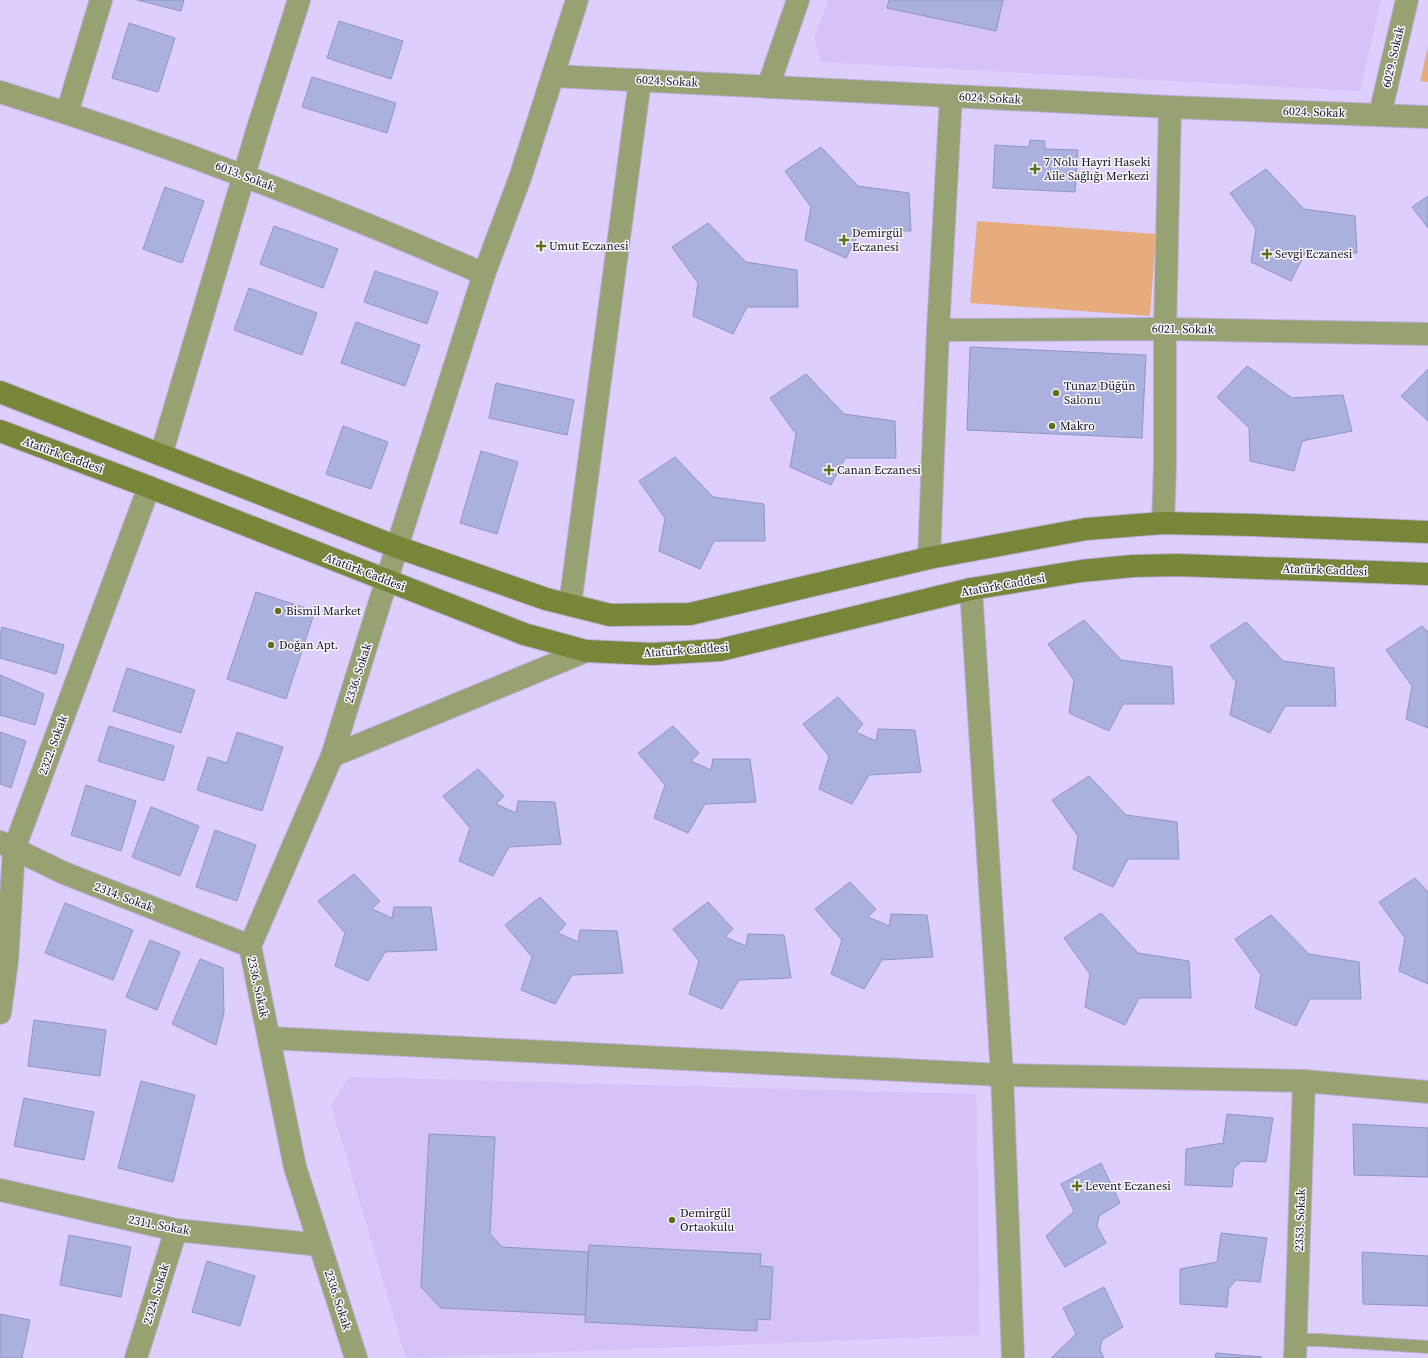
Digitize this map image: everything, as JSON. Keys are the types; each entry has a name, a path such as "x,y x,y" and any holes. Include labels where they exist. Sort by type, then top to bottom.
{"main road":[{"path":"0,392 397,547 546,599 610,615 690,614 929,558 1086,529 1163,523 1428,532"},
{"name":"Atatürk Caddesi","path":"0,431 149,487 524,634 586,651 653,654 720,650 971,589 1081,571 1133,566 1178,565 1428,574"}],"street":[{"path":"67,113 101,0"},
{"path":"161,455 244,175 299,0"},
{"name":"2336. Sokak","path":"356,1358 295,1168 250,946 332,756 484,274 520,178 577,0"},
{"path":"768,87 798,0"},
{"name":"6029. Sokak","path":"1380,114 1406,0"},
{"name":"6024. Sokak","path":"553,76 1170,107 1428,117"},
{"path":"570,605 640,80"},
{"name":"6013. Sokak","path":"0,92 67,113 244,175 388,232 484,274"},
{"path":"929,558 938,330 951,96"},
{"path":"1163,523 1165,464 1165,329 1170,107"},
{"name":"6021. Sokak","path":"938,330 1165,329 1428,334"},
{"name":"2322. Sokak","path":"0,1013 7,845 149,487"},
{"path":"971,589 1002,1075 1013,1358"},
{"path":"332,756 586,651"},
{"name":"2314. Sokak","path":"7,845 64,873 250,946"},
{"path":"269,1038 1002,1075 1304,1081 1428,1092"},
{"name":"2353. Sokak","path":"1296,1349 1304,1081"},
{"name":"2311. Sokak","path":"0,1190 176,1230 320,1245"},
{"name":"2324. Sokak","path":"136,1358 176,1230"}],"lane":[{"path":"1296,1349 1320,1340 1428,1347"}],"shaded area":[{"path":"828,0 1381,0 1360,91 821,62 814,39"},
{"path":"1428,46 1428,82 1420,81"},
{"path":"977,221 1156,234 1150,316 970,303"},
{"name":"Demirgül Ortaokulu","path":"349,1077 976,1094 980,1335 406,1358 331,1105"}],"building":[{"path":"137,0 184,0 181,11"},
{"path":"889,0 1003,0 996,31 887,8"},
{"path":"339,21 403,41 391,79 327,58"},
{"path":"129,23 175,38 158,92 112,78"},
{"path":"312,77 396,103 387,133 302,107"},
{"name":"7 Nolu Hayri Haseki Aile Sağlığı Merkezi","path":"1030,140 1045,141 1045,149 1078,150 1075,192 993,188 995,145 1029,147"},
{"path":"821,147 858,186 909,193 911,231 860,231 846,258 805,240 811,207 785,171"},
{"path":"1266,169 1304,209 1355,216 1357,253 1305,253 1291,281 1251,262 1256,229 1230,193"},
{"path":"165,187 204,201 182,263 143,249"},
{"path":"1428,196 1428,228 1412,207"},
{"path":"708,223 746,262 797,270 798,307 747,307 733,334 693,316 698,283 672,247"},
{"path":"274,226 338,249 323,288 260,264"},
{"path":"375,271 438,292 427,324 364,302"},
{"path":"249,288 317,313 302,355 234,330"},
{"path":"356,322 420,345 405,386 341,363"},
{"name":"Tunaz Düğün Salonu","path":"970,347 1146,355 1142,438 967,430"},
{"path":"1247,366 1292,398 1343,395 1352,431 1302,441 1294,471 1250,461 1249,428 1217,397"},
{"path":"1428,369 1428,421 1401,396"},
{"path":"806,374 844,414 895,421 896,458 845,458 831,485 790,467 796,434 770,398"},
{"path":"496,383 574,400 567,435 489,418"},
{"path":"343,426 388,442 371,489 326,474"},
{"path":"481,451 518,462 497,534 460,523"},
{"path":"675,457 713,497 764,504 765,541 714,541 700,569 659,551 665,518 639,481"},
{"name":"Doğan Apt.","path":"256,592 315,611 286,699 227,679"},
{"path":"1084,620 1121,660 1172,667 1174,704 1123,704 1109,731 1069,713 1074,680 1048,644"},
{"path":"1246,622 1283,661 1334,668 1336,706 1285,706 1270,733 1230,715 1236,682 1210,646"},
{"path":"1422,626 1428,632 1428,728 1406,719 1412,686 1386,650"},
{"path":"2,627 64,645 56,674 0,658 0,635"},
{"path":"127,668 195,690 181,733 113,711"},
{"path":"0,675 44,694 35,725 0,715"},
{"path":"838,697 863,724 856,732 876,741 878,729 915,730 921,772 869,775 852,804 819,789 829,756 803,724"},
{"path":"109,726 174,746 164,781 98,761"},
{"path":"673,726 699,753 691,761 711,770 713,759 750,759 756,802 705,804 688,833 654,818 665,785 638,753"},
{"path":"0,732 26,741 11,788 0,784"},
{"path":"237,732 283,747 262,811 197,790 208,757 227,763"},
{"path":"478,769 504,796 496,804 516,813 518,801 555,802 561,844 509,847 493,876 459,861 470,828 443,796"},
{"path":"1089,776 1126,815 1177,822 1179,859 1128,859 1113,887 1073,869 1078,836 1052,800"},
{"path":"86,785 136,801 121,851 71,835"},
{"path":"151,807 199,826 180,876 132,857"},
{"path":"215,830 256,845 237,901 196,887"},
{"path":"354,874 380,901 372,909 392,918 394,907 431,907 437,950 385,952 368,981 335,966 345,933 318,901"},
{"path":"1415,878 1428,892 1428,984 1399,971 1405,938 1379,902"},
{"path":"850,882 876,909 868,917 889,926 891,914 927,915 933,957 882,960 864,989 831,974 842,940 815,909"},
{"path":"540,897 566,924 558,933 578,942 580,930 617,931 623,973 572,975 555,1004 521,990 532,957 505,925"},
{"path":"708,902 733,929 725,937 746,946 748,934 784,935 791,978 739,980 722,1009 689,994 699,961 673,929"},
{"path":"65,903 133,930 113,980 45,953"},
{"path":"1101,913 1138,953 1189,961 1191,998 1139,998 1125,1025 1085,1007 1090,974 1064,938"},
{"path":"1271,915 1309,954 1359,962 1361,999 1310,999 1296,1026 1255,1008 1261,975 1235,939"},
{"path":"150,940 180,952 157,1010 126,997"},
{"path":"200,959 223,968 224,1013 216,1045 172,1024"},
{"path":"34,1020 106,1030 100,1076 28,1066"},
{"path":"141,1081 195,1095 173,1182 118,1168"},
{"path":"24,1098 94,1112 84,1160 14,1146"},
{"path":"1227,1114 1273,1118 1266,1162 1242,1161 1234,1168 1232,1187 1185,1185 1186,1149 1223,1143"},
{"path":"1353,1124 1428,1128 1428,1177 1354,1175"},
{"path":"429,1134 495,1137 490,1234 502,1247 588,1252 586,1315 441,1308 421,1287"},
{"path":"1101,1163 1120,1203 1099,1216 1097,1226 1106,1243 1065,1267 1046,1236 1074,1211 1061,1184"},
{"path":"1221,1233 1267,1238 1260,1282 1236,1280 1229,1288 1227,1307 1180,1304 1180,1269 1217,1262"},
{"path":"69,1235 131,1247 121,1297 60,1285"},
{"path":"589,1245 761,1254 760,1266 773,1267 770,1320 757,1319 757,1331 585,1322"},
{"path":"1362,1252 1428,1256 1428,1306 1363,1304"},
{"path":"207,1261 255,1276 240,1326 192,1312"},
{"path":"1104,1287 1123,1327 1102,1340 1100,1350 1104,1358 1051,1358 1076,1334 1063,1308"},
{"path":"0,1314 30,1320 22,1358 0,1358"},
{"path":"1216,1353 1262,1357 1215,1358"}],"place":[{"name":"7 Nolu Hayri Haseki Aile Sağlığı Merkezi","path":"1035,169"},
{"name":"Demirgül Eczanesi","path":"844,240"},
{"name":"Umut Eczanesi","path":"541,246"},
{"name":"Sevgi Eczanesi","path":"1267,254"},
{"name":"Tunaz Düğün Salonu","path":"1056,393"},
{"name":"Makro","path":"1052,426"},
{"name":"Canan Eczanesi","path":"829,470"},
{"name":"Bismil Market","path":"278,611"},
{"name":"Doğan Apt.","path":"271,645"},
{"name":"Levent Eczanesi","path":"1077,1186"},
{"name":"Demirgül Ortaokulu","path":"672,1220"}]}
